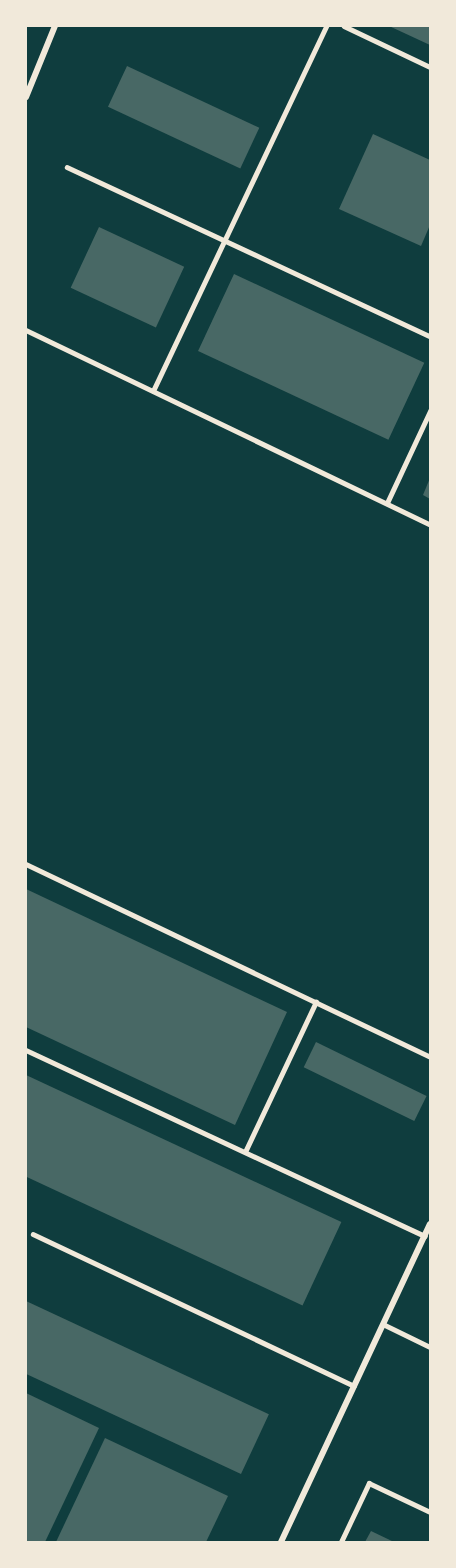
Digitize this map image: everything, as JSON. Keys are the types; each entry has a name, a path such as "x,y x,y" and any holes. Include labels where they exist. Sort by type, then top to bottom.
{"street":[{"path":"26,97 55,26"},
{"path":"281,1542 430,1224"}],"lane":[{"path":"153,391 326,26"},
{"path":"344,26 430,67"},
{"path":"67,167 430,336"},
{"path":"26,330 430,524"},
{"path":"387,503 430,411"},
{"path":"26,864 430,1057"},
{"path":"245,1152 316,1002"},
{"path":"26,1050 425,1236"},
{"path":"33,1234 354,1386"},
{"path":"383,1324 430,1347"},
{"path":"341,1542 369,1483 430,1512"}],"building":[{"path":"389,26 430,26 430,45"},
{"path":"127,66 259,128 240,168 108,107"},
{"path":"373,134 430,160 430,225 421,246 339,209"},
{"path":"99,227 184,267 156,327 71,288"},
{"path":"234,274 424,363 388,440 198,351"},
{"path":"430,478 430,499 423,495"},
{"path":"26,889 287,1012 235,1125 26,1027"},
{"path":"316,1042 427,1096 414,1121 304,1067"},
{"path":"26,1075 341,1222 303,1305 26,1177"},
{"path":"26,1301 269,1414 241,1474 26,1374"},
{"path":"26,1393 99,1428 45,1542 26,1542"},
{"path":"105,1438 228,1496 206,1542 56,1542"},
{"path":"371,1531 394,1542 365,1542"}]}
